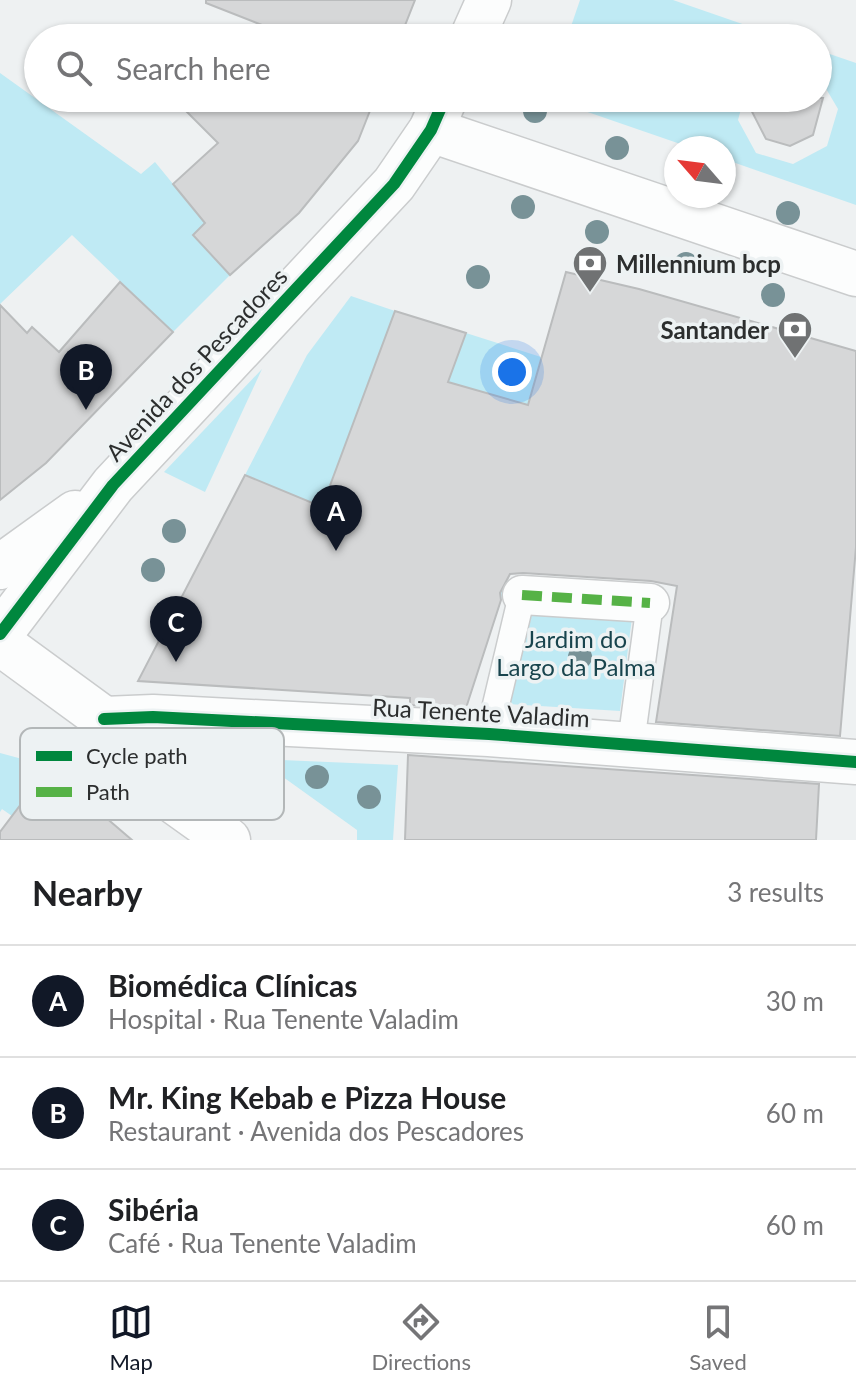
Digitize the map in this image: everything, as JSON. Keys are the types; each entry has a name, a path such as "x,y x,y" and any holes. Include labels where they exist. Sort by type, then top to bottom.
{"street":[{"path":"478,24 489,0"},
{"path":"438,114 856,274"},
{"name":"Avenida dos Pescadores","path":"0,634 113,485 394,184 438,114"},
{"name":"Avenida dos Pescadores","path":"0,567 113,485"},
{"path":"522,595 650,603"},
{"path":"0,643 104,719 110,728"},
{"name":"Rua Tenente Valadim","path":"104,719 153,717 489,734 856,762"},
{"path":"200,820 228,840"}],"lane":[{"path":"489,734 522,595"},
{"path":"631,743 650,603"}],"green space":[{"path":"580,0 673,0 742,24 572,24"},
{"path":"832,55 856,63 856,205 736,163 736,136 664,138 588,112 740,112 738,120 756,153 793,164 827,146 838,109 832,99"},
{"path":"0,73 24,90 24,112 54,112 141,174 155,162 205,223 193,236 230,275 173,332 72,235 0,304"},
{"path":"351,296 395,311 334,474 410,500 486,393 448,382 466,333 541,357 523,421 510,563 501,599 458,586 396,537 245,475 307,355"},
{"path":"262,369 205,492 164,472"},
{"name":"Jardim do Largo da Palma","path":"537,596 634,602 620,711 508,704"},
{"path":"0,753 20,758 20,805 12,816 2,809 0,812"},
{"path":"284,760 398,765 393,840 357,840 357,830 284,778"}],"building":[{"path":"206,0 415,0 406,24 260,24 206,3"},
{"path":"187,112 369,112 358,141 299,213 230,275 193,235 205,223 173,184 218,143"},
{"path":"752,112 819,112 813,135 790,146 766,139"},
{"path":"566,272 639,289 856,351 856,547 840,736 656,722 677,586 651,581 510,574 500,593 501,600 466,708 410,705 410,698 138,681 245,475 322,507 395,311 466,333 448,382 528,405"},
{"path":"120,282 173,332 46,463 0,500 0,305 27,333 32,327 59,352"},
{"path":"408,755 819,784 816,840 405,840"},
{"path":"20,805 20,820 109,820 132,840 0,840 0,832"}],"marked path":[{"path":"522,595 650,603"}],"cycle path":[{"path":"0,634 113,485 394,184 431,130 439,112"},
{"path":"104,719 153,717 489,734 856,762"}],"place":[{"name":"Millennium bcp","path":"590,294"},
{"name":"Santander","path":"795,360"},
{"name":"Mr. King Kebab e Pizza House","path":"86,410"},
{"name":"Biomédica Clínicas","path":"336,551"},
{"name":"Sibéria","path":"176,662"}]}
